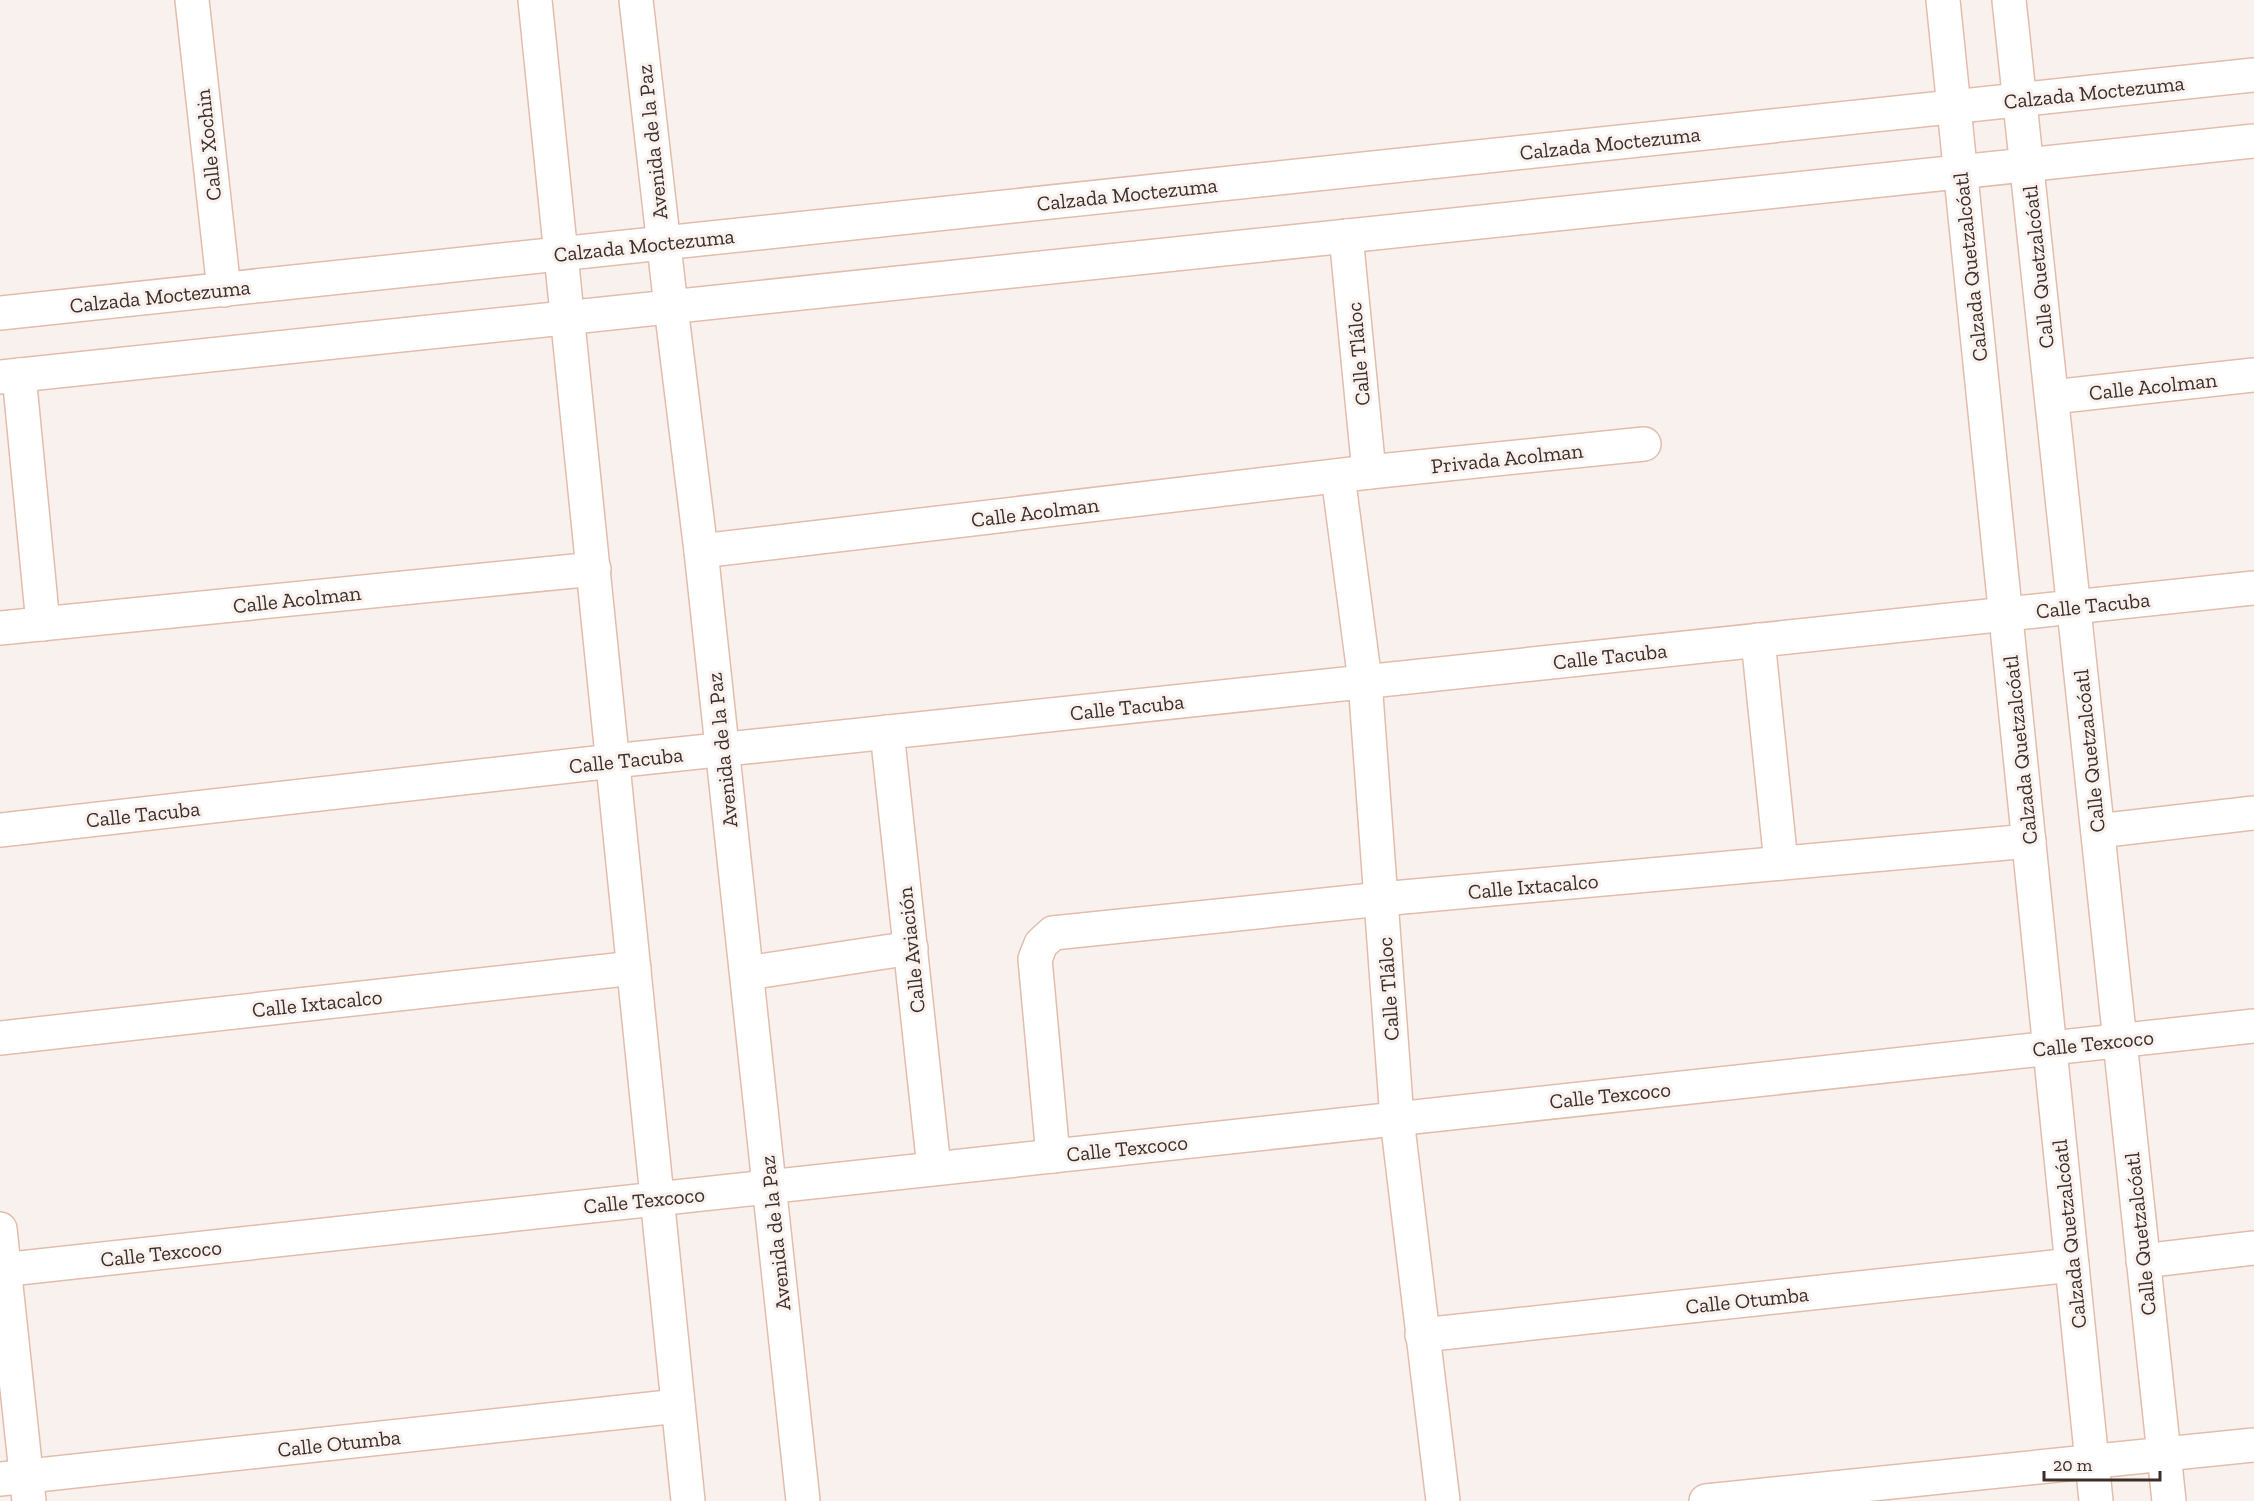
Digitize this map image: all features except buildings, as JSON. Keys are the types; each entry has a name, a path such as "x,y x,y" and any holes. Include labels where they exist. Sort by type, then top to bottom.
{"street":[{"name":"Calle Xochin","path":"192,0 224,290"},
{"path":"535,0 688,1501"},
{"name":"Avenida de la Paz","path":"636,0 670,307 701,551 803,1501"},
{"name":"Calzada Quetzalcóatl","path":"1943,0 2096,1501"},
{"name":"Calle Quetzalcóatl","path":"2009,0 2169,1501"},
{"name":"Calzada Moctezuma","path":"0,313 2254,75"},
{"path":"44,624 10,376 2254,141"},
{"name":"Calle Tláloc","path":"1346,236 1354,474 1365,681 1397,1119 1443,1501"},
{"name":"Calle Acolman","path":"2052,397 2254,375"},
{"name":"Privada Acolman","path":"1354,474 1644,444"},
{"name":"Calle Acolman","path":"701,551 1354,474"},
{"name":"Calle Acolman","path":"0,628 594,568"},
{"name":"Calle Tacuba","path":"0,830 613,761 2254,588"},
{"path":"1758,640 1781,863"},
{"name":"Calle Aviación","path":"887,732 934,1168"},
{"path":"2098,831 2254,813"},
{"name":"Calle Ixtacalco","path":"1053,1156 1035,959 1041,944 1053,933 1382,899 2029,841"},
{"path":"747,973 911,948"},
{"name":"Calle Ixtacalco","path":"0,1038 634,968"},
{"name":"Calle Texcoco","path":"2,1270 2254,1026"},
{"path":"0,1229 19,1486"},
{"path":"2143,1261 2254,1248"},
{"name":"Calle Otumba","path":"1422,1335 2072,1265"},
{"name":"Calle Otumba","path":"19,1486 678,1406"},
{"path":"1706,1501 2254,1445"}]}
